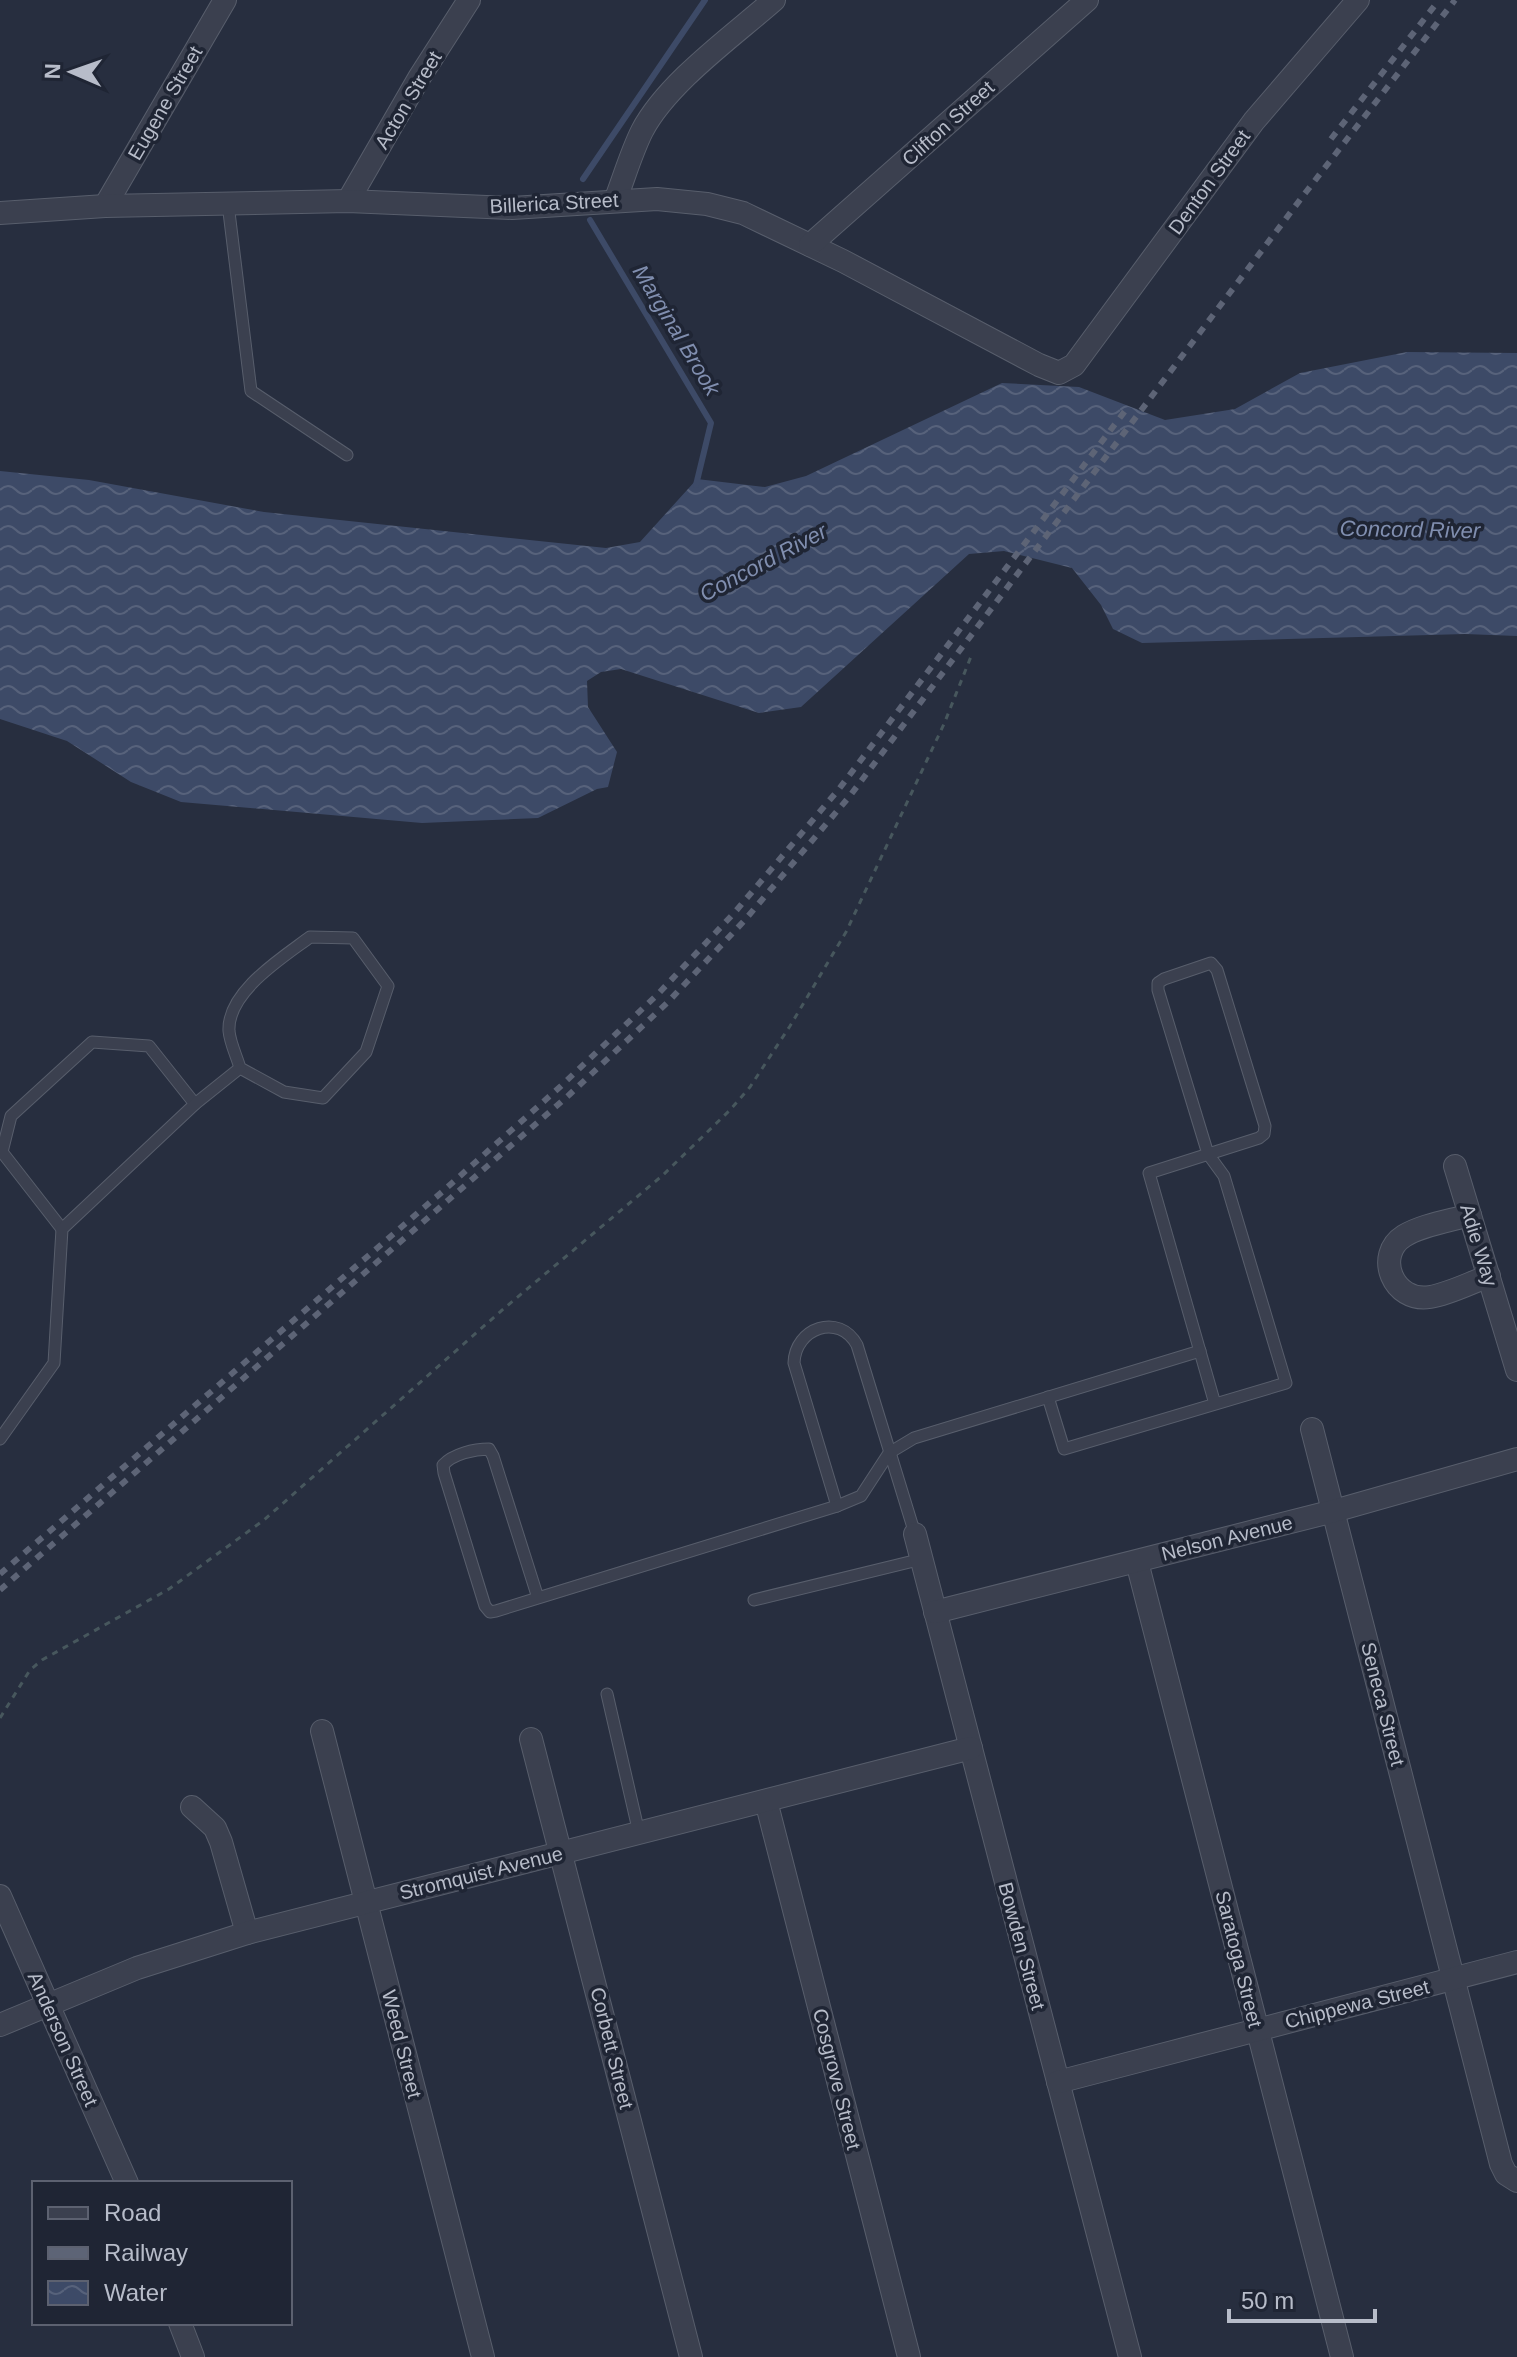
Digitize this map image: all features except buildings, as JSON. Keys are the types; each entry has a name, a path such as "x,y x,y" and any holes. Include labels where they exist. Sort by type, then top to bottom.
{"street":[{"name":"Eugene Street","path":"105,206 225,0"},
{"name":"Acton Street","path":"348,201 419,78 469,0"},
{"path":"615,201 642,131 657,110 685,78 774,0"},
{"name":"Clifton Street","path":"810,245 1087,0"},
{"name":"Denton Street","path":"1067,369 1074,365 1254,121 1358,0"},
{"name":"Billerica Street","path":"0,213 105,206 348,201 512,208 657,199 707,204 743,213 810,245 1039,365 1059,373 1067,369"},
{"name":"Adie Way","path":"1455,1166 1517,1370"},
{"path":"1470,1215 1403,1236 1391,1251 1389,1267 1400,1290 1410,1296 1429,1297 1489,1276"},
{"name":"Seneca Street","path":"1312,1429 1501,2164 1506,2174 1517,2181"},
{"name":"Nelson Avenue","path":"935,1612 1334,1511 1517,1459"},
{"name":"Bowden Street","path":"915,1534 1130,2357"},
{"name":"Saratoga Street","path":"1137,1562 1342,2357"},
{"name":"Weed Street","path":"322,1731 483,2357"},
{"name":"Corbett Street","path":"531,1739 691,2357"},
{"name":"Stromquist Avenue","path":"0,2025 148,1964 247,1933 971,1748"},
{"name":"Cosgrove Street","path":"766,1801 909,2357"},
{"path":"192,1807 215,1828 247,1933"},
{"name":"Anderson Street","path":"0,1896 126,2181"},
{"name":"Chippewa Street","path":"1058,2082 1517,1962"},
{"path":"181,2325 193,2357"}],"lane":[{"path":"228,204 251,391 347,455"},
{"path":"310,937 353,938 388,986 366,1052 323,1098 284,1092 240,1068 229,1030 238,998 310,937"},
{"path":"1048,1397 1064,1449 1286,1383 1224,1176 1208,1154 1158,983 1211,963 1217,970 1265,1126 1264,1134 1259,1138 1208,1154 1149,1173 1215,1404"},
{"path":"0,1439 54,1363 62,1229 2,1152 11,1116 92,1042 149,1046 195,1104"},
{"path":"62,1229 195,1104 240,1068"},
{"path":"837,1506 796,1372 795,1352 807,1334 831,1326 851,1335 860,1356 915,1534"},
{"path":"538,1598 489,1449 449,1459 443,1465 444,1473 485,1606 490,1612 496,1611 837,1506 861,1496 889,1453 914,1438 1200,1351"},
{"path":"754,1600 922,1559"},
{"path":"607,1694 639,1833"}],"path":[{"path":"0,1718 30,1670 42,1660 169,1589 264,1520 501,1311 663,1175 730,1110 750,1087 790,1026 846,932 944,724 972,654"}],"water":[{"name":"Concord River","path":"1407,352 1517,353 1517,636 1465,634 1142,643 1113,629 1101,605 1072,568 1004,551 969,554 801,707 759,713 621,669 601,672 587,681 588,707 617,752 608,787 597,789 538,818 422,823 181,802 131,782 67,741 0,719 0,471 89,480 264,512 606,548 640,542 697,479 765,487 806,476 1002,383 1079,387 1165,420 1235,409 1300,373"}],"waterway":[{"name":"Marginal Brook","path":"583,179 705,0"},
{"name":"Marginal Brook","path":"590,220 711,423 696,485"}],"railway":[{"path":"1331,139 1439,0"},
{"path":"0,1590 569,1095 667,1003 744,921 849,797 1455,0"},
{"path":"0,1574 442,1192 658,994 735,912 839,789 1128,407"}]}
